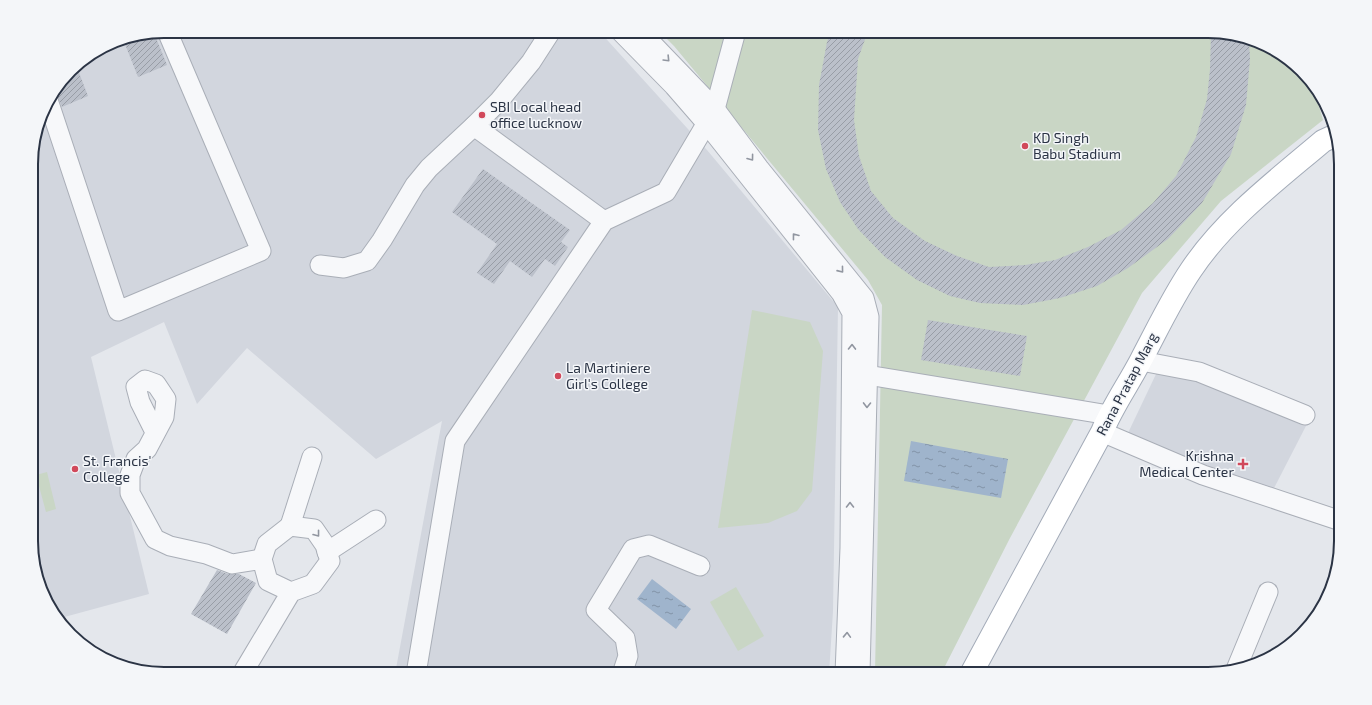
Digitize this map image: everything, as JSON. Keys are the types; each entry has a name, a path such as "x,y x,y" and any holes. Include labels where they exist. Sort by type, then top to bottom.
{"main road":[{"name":"Rana Pratap Marg","path":"975,667 1105,423 1191,270 1226,227 1259,195 1323,141 1331,137"}],"street":[{"path":"51,109 118,311 261,251 170,38"},
{"path":"320,265 344,268 367,261 382,240 416,185 429,168 499,101 531,62 546,38"},
{"path":"627,38 674,86 711,116"},
{"path":"646,38 711,116 841,293 852,313 859,374 860,667"},
{"path":"417,667 456,441 604,221 666,192 711,116 734,38"},
{"path":"474,126 604,221"},
{"path":"1140,361 1199,372 1305,415"},
{"path":"859,374 1105,423 1204,475 1334,519"},
{"path":"845,667 859,374"},
{"path":"156,432 147,449 136,459 130,475 130,493 155,540 170,546 206,554 232,564 262,559"},
{"path":"291,592 268,581 262,559 267,544 290,526 312,457"},
{"path":"327,552 376,520"},
{"path":"246,667 291,592 313,584 330,561 325,545 314,529 290,526"},
{"path":"624,667 628,656 625,638 596,610 632,549 649,545 700,566"},
{"path":"1239,663 1268,592"}],"shaded area":[{"name":"La Martiniere Girl's College","path":"164,38 605,38 707,150 838,307 833,611 829,667 396,667 442,421 376,459 247,348 197,404 164,322 91,357 149,594 64,617 51,597 42,574 39,558 39,147 42,131 48,116 64,87 87,64 116,48 139,40"},
{"name":"Krishna Medical Center","path":"1157,372 1207,382 1307,424 1271,494 1128,433"}],"green space":[{"path":"666,38 1225,39 1241,42 1264,51 1278,59 1303,81 1318,103 1323,120 1221,201 1142,293 1010,538 945,667 875,667 882,305 868,280"},
{"path":"752,310 810,322 823,351 812,491 797,511 768,523 718,528"},
{"path":"47,472 56,509 46,512 38,482 38,474"},
{"path":"736,587 764,636 738,651 710,602"}],"water":[{"path":"911,441 1008,459 1001,498 904,481"},
{"path":"652,579 691,609 676,629 637,599"}],"building":[{"path":"156,38 167,65 138,77 125,44 139,40"},
{"path":"828,38 866,38 858,59 854,120 859,156 871,191 893,218 925,241 957,256 989,267 1025,265 1055,260 1088,247 1121,230 1153,203 1176,176 1196,137 1207,99 1211,38 1225,39 1249,45 1250,59 1246,105 1231,154 1202,203 1168,239 1128,268 1097,286 1060,298 1023,305 980,303 950,296 917,280 885,257 858,229 840,202 826,169 818,130 819,85"},
{"path":"79,72 88,96 62,107 58,97 64,87"},
{"path":"483,169 570,230 561,242 568,247 555,266 545,259 532,277 510,261 494,284 477,273 497,244 452,212"},
{"path":"928,320 1027,336 1020,376 921,360"},
{"path":"217,570 228,574 239,574 256,583 227,634 191,614"}],"place":[{"name":"SBI Local head office lucknow","path":"482,115"},
{"name":"KD Singh Babu Stadium","path":"1025,146"},
{"name":"La Martiniere Girl's College","path":"558,376"},
{"name":"Krishna Medical Center","path":"1243,464"},
{"name":"St. Francis' College","path":"75,469"}]}
